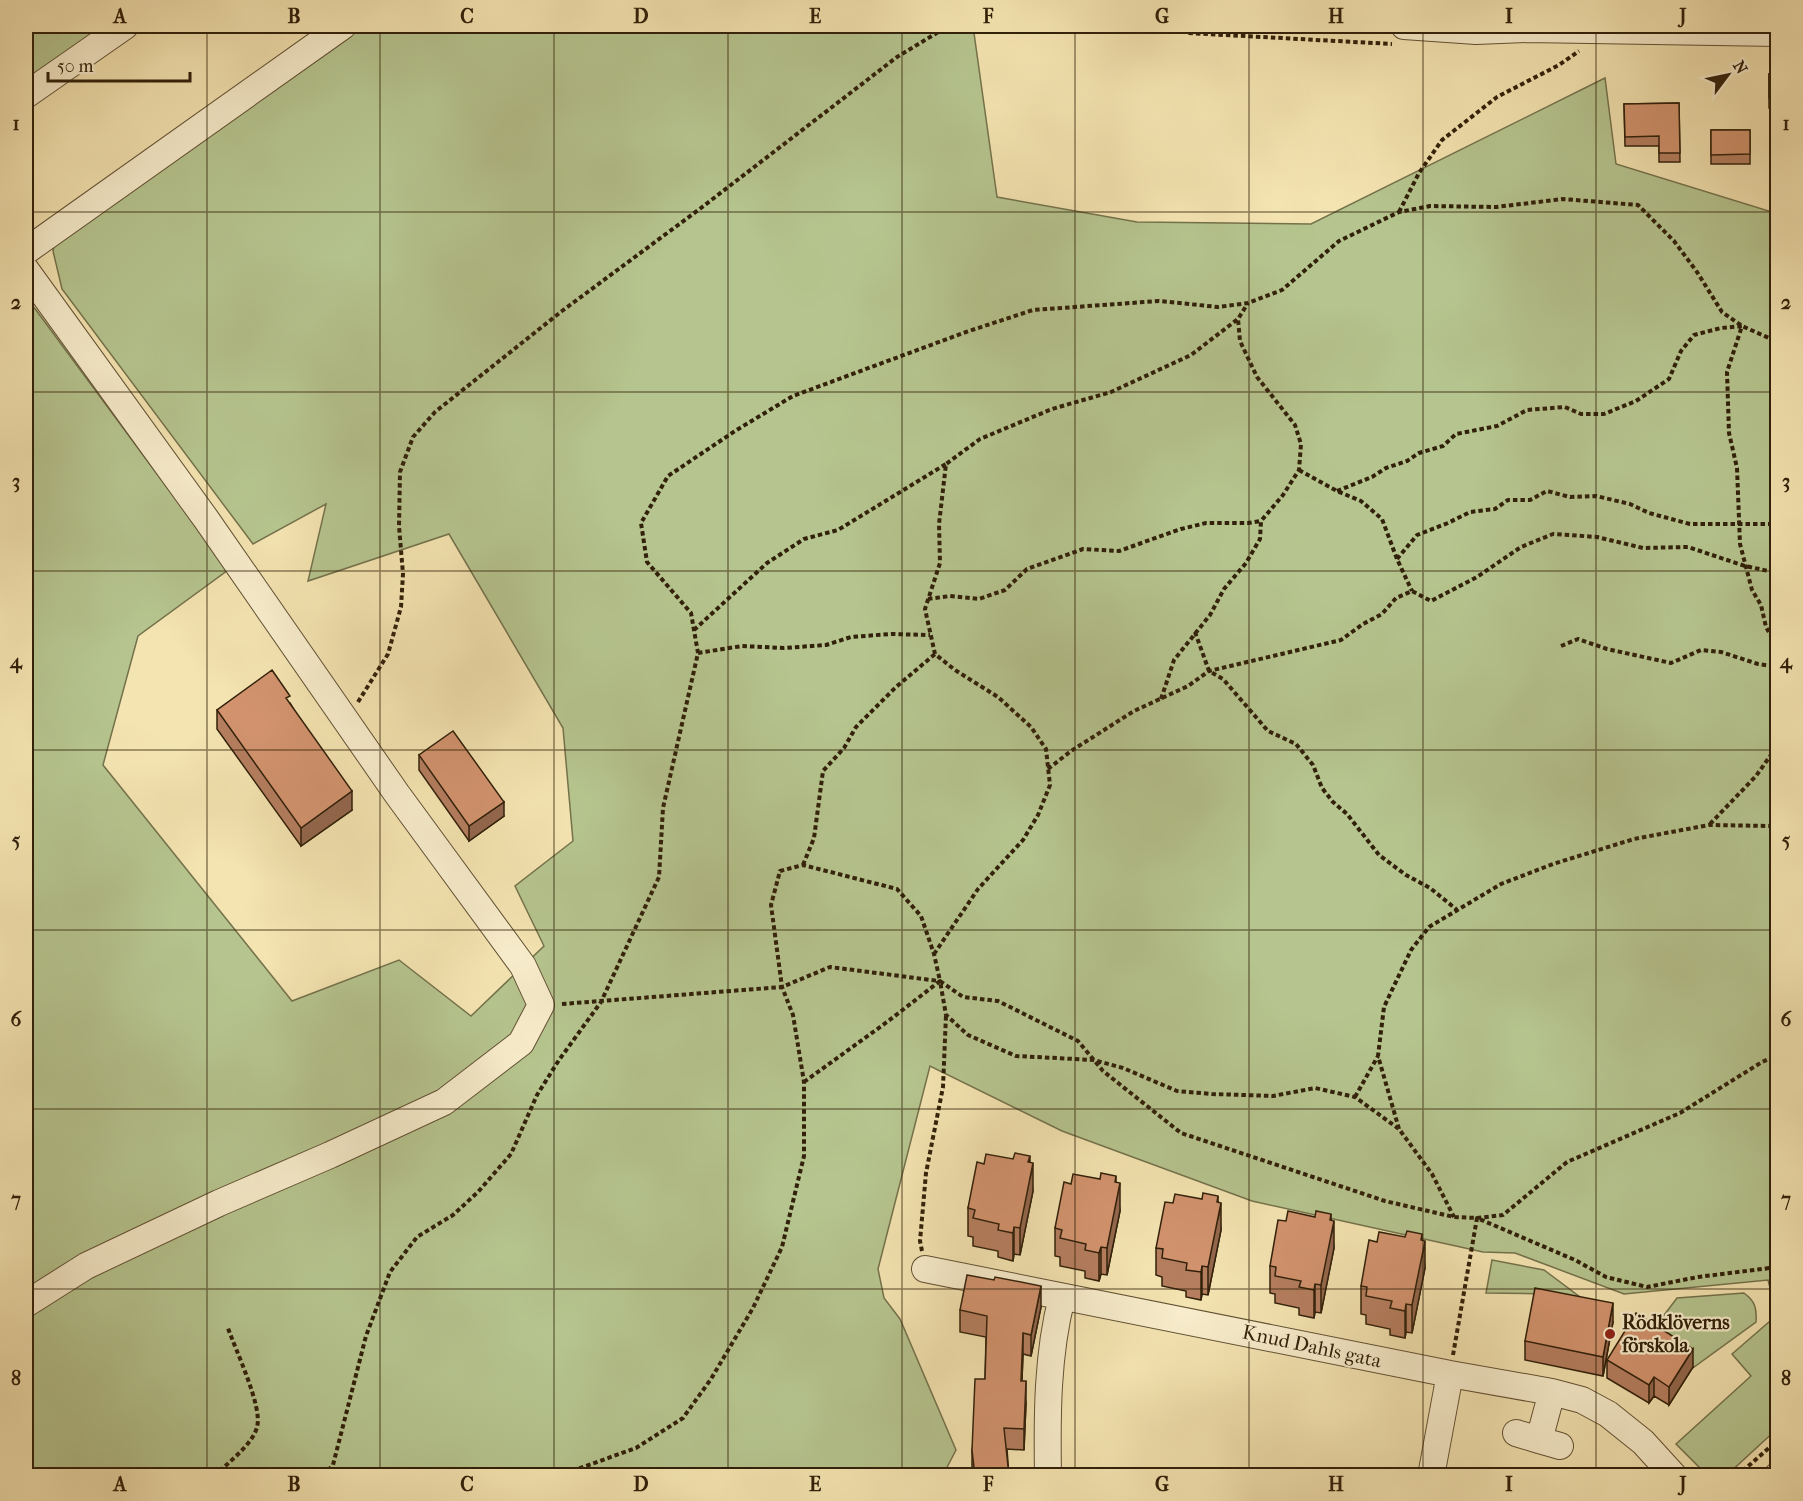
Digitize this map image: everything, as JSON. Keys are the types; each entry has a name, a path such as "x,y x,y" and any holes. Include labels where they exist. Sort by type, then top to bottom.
{"street":[{"path":"26,95 125,26"},
{"path":"26,251 343,26"},
{"path":"1404,26 1446,27 1476,31 1527,29 1608,32 1774,31"},
{"path":"26,270 206,519 397,794 523,966 541,1005 521,1043 444,1102 219,1203 86,1266 26,1304"},
{"name":"Knud Dahls gata","path":"925,1269 1450,1374 1552,1392 1582,1400 1608,1414 1643,1442 1674,1476"},
{"path":"1048,1476 1047,1415 1054,1328 1062,1297"},
{"path":"1431,1476 1450,1374"},
{"path":"1538,1439 1552,1392"}],"path":[{"path":"346,721 388,654 401,607 403,574 399,526 400,472 413,437 435,412 545,324 701,208 897,57 940,31"},
{"path":"1399,213 1419,174 1442,140 1497,97 1559,65 1608,32"},
{"path":"323,1476 333,1465 366,1336 390,1272 417,1237 453,1215 478,1192 511,1154 537,1095 559,1060 602,1002 659,877 663,808 698,653 692,613 646,562 641,523 668,476 793,396 966,332 1033,310 1159,301 1218,307 1248,303 1282,290 1339,241 1399,213 1430,206 1496,207 1563,199 1638,205 1674,241 1722,312 1742,326 1778,342"},
{"path":"694,630 767,563 804,539 838,530 946,464 980,439 1052,409 1111,392 1191,355 1238,319 1248,303"},
{"path":"1161,700 1174,660 1210,615 1224,589 1246,563 1260,539 1261,521 1299,470 1301,444 1295,425 1257,377 1240,341 1238,319"},
{"path":"1336,491 1407,461 1419,453 1443,446 1456,434 1497,426 1527,410 1565,406 1581,414 1604,414 1636,401 1669,379 1681,351 1694,335 1721,328 1742,326"},
{"path":"1742,326 1727,372 1729,433 1737,468 1740,544 1752,590 1761,605 1766,627 1778,648"},
{"path":"934,954 978,889 1023,840 1038,815 1050,785 1046,749 1031,727 998,697 955,670 935,654 925,609 940,563 939,524 946,464"},
{"path":"1299,470 1336,491 1361,501 1382,519 1412,591 1431,601 1478,577 1521,547 1554,534 1597,537 1643,548 1688,547 1745,566 1778,573"},
{"path":"1397,559 1417,535 1448,524 1470,512 1495,509 1508,500 1530,500 1547,491 1570,497 1596,496 1630,504 1649,513 1690,524 1778,524"},
{"path":"928,599 950,596 979,599 1005,590 1027,568 1083,549 1119,551 1180,529 1206,523 1261,521"},
{"path":"1048,769 1071,751 1134,711 1188,686 1209,671 1341,640 1382,614 1396,598 1412,591"},
{"path":"1195,632 1209,671 1223,679 1268,731 1296,744 1313,765 1322,788 1347,814 1379,855 1406,875 1430,888 1456,909"},
{"path":"698,653 742,646 784,648 826,645 851,637 891,633 930,635"},
{"path":"1561,646 1578,639 1607,649 1671,663 1701,650 1721,652 1758,664 1778,667"},
{"path":"803,865 814,838 823,771 844,748 856,727 896,687 935,654"},
{"path":"1709,825 1756,776 1778,745"},
{"path":"1355,1097 1378,1056 1384,1007 1411,950 1429,927 1456,909 1501,884 1553,864 1634,839 1709,825 1778,828"},
{"path":"558,1476 636,1448 683,1418 711,1379 753,1308 782,1246 804,1156 804,1082 794,1015 782,987 771,905 780,872 803,865 897,890 921,916 934,954 946,1015 943,1087 926,1173 920,1241 925,1269"},
{"path":"541,1005 782,987 830,967 940,981 963,997 998,1001 1078,1041 1103,1071 1181,1133 1385,1201 1454,1217 1477,1218 1503,1215 1567,1162 1680,1113 1762,1062 1778,1055"},
{"path":"804,1082 940,981"},
{"path":"946,1015 968,1035 1016,1056 1094,1060 1124,1068 1177,1091 1273,1096 1316,1088 1355,1097 1399,1129 1432,1174 1454,1217"},
{"path":"1378,1056 1399,1129"},
{"path":"1477,1218 1575,1260 1606,1277 1647,1287 1698,1277 1778,1267"},
{"path":"1450,1374 1477,1218"},
{"path":"214,1476 243,1449 258,1427 257,1405 228,1328"},
{"path":"1737,1476 1778,1440"}],"green space":[{"path":"26,26 125,26 26,95"},
{"path":"343,26 973,26 997,197 1137,222 1311,224 1605,78 1616,164 1772,212 1770,310 1778,311 1778,1428 1727,1475 1707,1475 1676,1444 1751,1376 1732,1354 1777,1315 1768,1280 1624,1294 1515,1253 1483,1252 1252,1201 1062,1131 930,1066 878,1269 884,1298 900,1319 956,1450 943,1475 26,1475 26,299 228,570 138,636 103,765 292,1001 399,960 471,1016 544,946 515,886 573,841 563,728 449,534 308,581 326,504 253,544 62,289 53,251 58,228"},
{"path":"1492,1260 1544,1270 1580,1297 1486,1293"},
{"path":"1744,1293 1754,1305 1756,1322 1690,1370 1655,1327 1677,1298"}],"building":[{"path":"1769,74 1778,74 1778,98 1769,98"},
{"path":"1679,103 1680,153 1659,153 1659,136 1625,137 1624,104"},
{"path":"1711,130 1750,130 1750,154 1711,155"},
{"path":"272,670 290,696 286,698 352,791 301,828 217,710"},
{"path":"453,731 504,802 469,826 419,755"},
{"path":"1015,1153 1030,1156 1028,1162 1033,1163 1020,1228 1014,1227 1013,1233 998,1230 999,1224 973,1218 975,1210 968,1208 977,1162 984,1164 986,1154 1013,1159"},
{"path":"1101,1173 1116,1176 1115,1182 1120,1183 1107,1248 1101,1247 1099,1253 1085,1250 1086,1244 1060,1238 1062,1230 1055,1228 1064,1182 1071,1184 1073,1174 1100,1179"},
{"path":"1203,1193 1218,1196 1217,1202 1221,1203 1208,1267 1202,1266 1201,1272 1186,1270 1187,1263 1162,1258 1163,1249 1156,1248 1165,1202 1173,1203 1175,1194 1202,1199"},
{"path":"1288,1211 1315,1217 1316,1211 1331,1214 1330,1220 1334,1221 1321,1285 1315,1284 1314,1290 1299,1287 1301,1281 1275,1276 1276,1267 1270,1266 1278,1220 1286,1221"},
{"path":"1407,1231 1422,1234 1421,1240 1425,1241 1412,1305 1406,1304 1405,1311 1390,1308 1392,1301 1366,1296 1367,1287 1361,1286 1369,1240 1377,1242 1379,1232 1405,1237"},
{"path":"967,1275 994,1280 995,1277 1041,1286 1031,1335 1023,1333 1021,1381 1026,1381 1024,1429 1004,1428 1009,1476 975,1476 972,1450 975,1379 985,1379 987,1316 960,1310"},
{"path":"1535,1288 1613,1303 1603,1357 1525,1341"},
{"path":"1636,1313 1693,1349 1669,1387 1654,1377 1649,1385 1607,1360"}],"place":[{"name":"Rödklöverns förskola","path":"1610,1334"}]}
